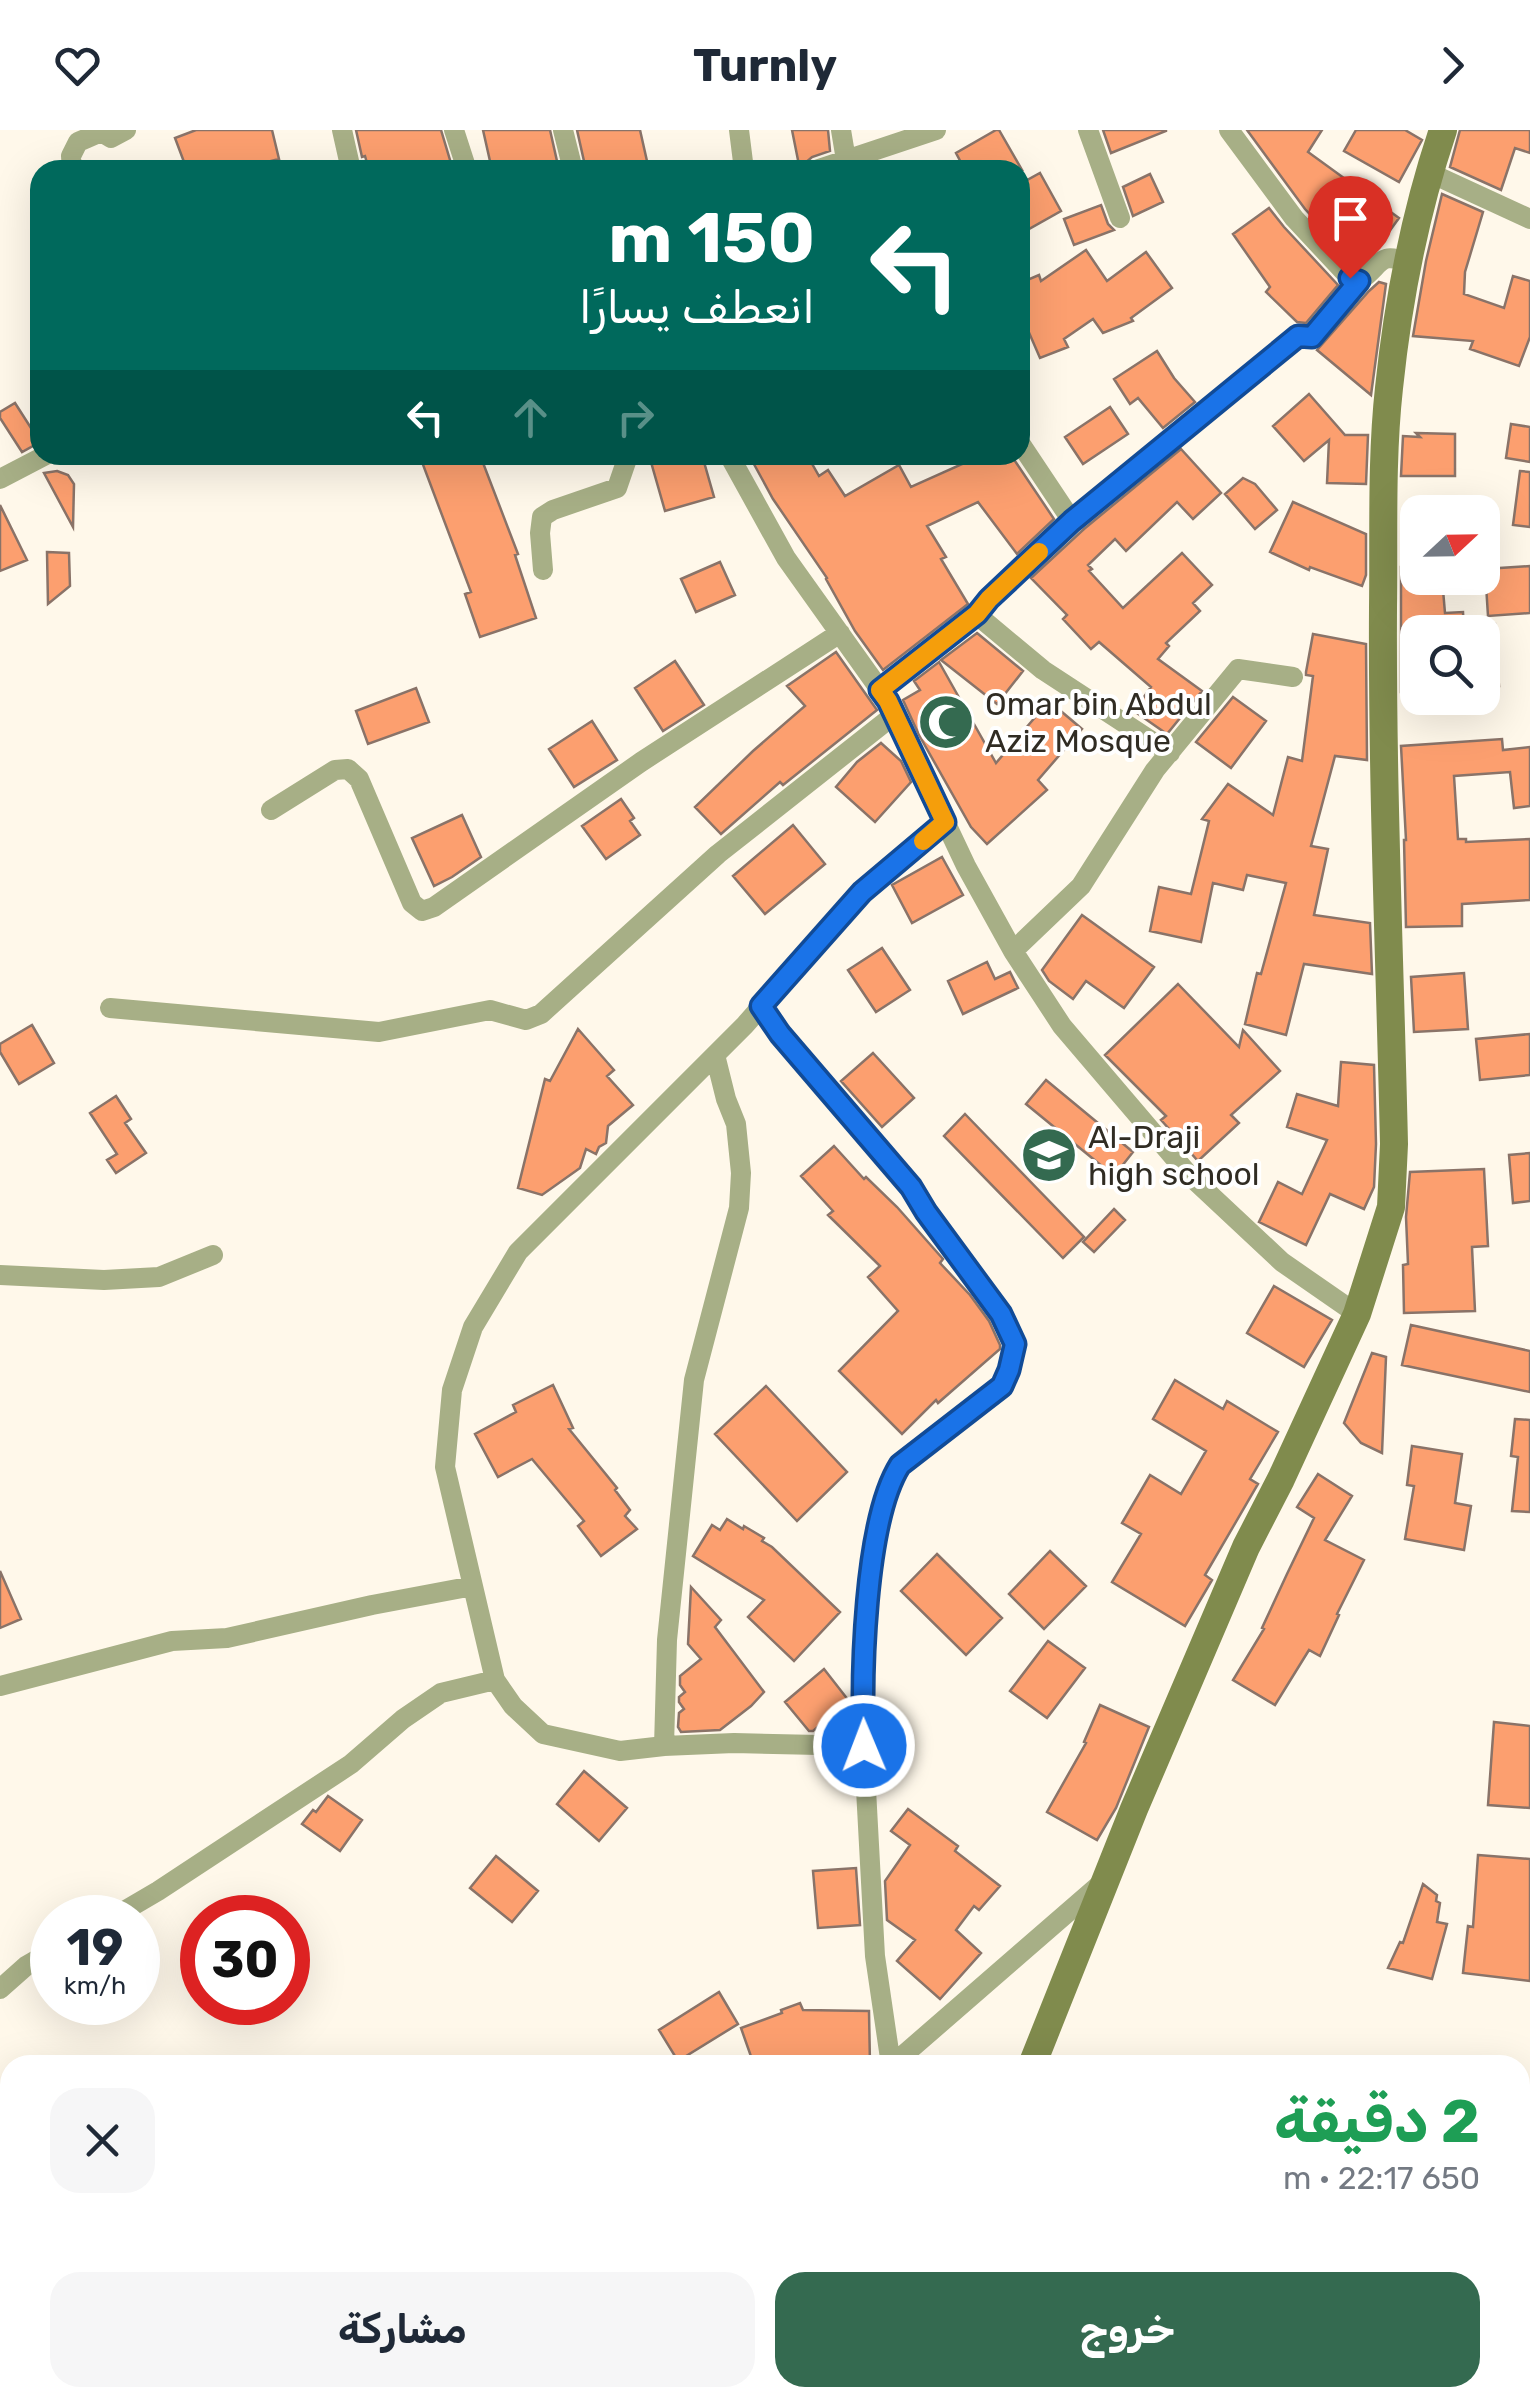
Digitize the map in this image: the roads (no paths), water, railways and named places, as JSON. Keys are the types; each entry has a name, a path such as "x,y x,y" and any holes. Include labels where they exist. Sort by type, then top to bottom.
{"main road":[{"path":"1036,2055 1106,1878 1246,1548 1357,1314 1391,1207 1394,1179 1390,964 1382,747 1388,390 1408,264 1428,172 1442,130"},
{"path":"1056,2055 1261,1546 1280,1479"}],"street":[{"path":"71,160 78,142 101,132 110,138 126,130"},
{"path":"342,130 350,160"},
{"path":"454,130 464,160"},
{"path":"563,130 570,160"},
{"path":"739,130 743,160"},
{"path":"841,130 858,160"},
{"path":"864,160 936,130"},
{"path":"1088,130 1120,218"},
{"path":"1229,130 1294,218 1350,278 1359,281"},
{"path":"1428,172 1530,218"},
{"path":"880,690 977,614 1072,521 1298,336 1312,337 1359,281 1384,259 1393,257 1408,264"},
{"path":"1030,458 1072,521"},
{"path":"0,479 30,463"},
{"path":"543,570 542,516 617,488 625,465"},
{"path":"735,465 786,558 880,690 1012,951 1062,1026 1189,1174 1282,1262 1357,1314"},
{"path":"977,614 1043,670 1170,753"},
{"path":"271,810 335,770 348,769 359,779 412,903 422,911 434,907 641,762 840,633"},
{"path":"1012,951 1081,886 1155,770 1238,669 1293,677"},
{"path":"110,1008 379,1032 490,1010 526,1020 541,1014 718,854 894,714"},
{"path":"864,1746 734,1743 620,1751 543,1734 513,1706 496,1680 445,1467 452,1390 473,1326 518,1252 716,1055 862,892 945,822"},
{"path":"761,1006 780,1034 911,1187 1001,1314 1015,1344 1002,1386 900,1465 891,1480 879,1527 866,1626 862,1715 875,1956 890,2055"},
{"path":"664,1746 667,1640 694,1380 740,1208 736,1124 716,1055"},
{"path":"0,1276 104,1280 159,1277 214,1254"},
{"path":"0,1686 172,1641 226,1638 473,1586"},
{"path":"153,1895 351,1764 441,1693 496,1680"},
{"path":"903,2055 1106,1878"},
{"path":"0,1989 30,1964"}],"place":[{"name":"Omar bin Abdul Aziz Mosque","path":"946,722"},
{"name":"Al-Draji high school","path":"1049,1155"}]}
